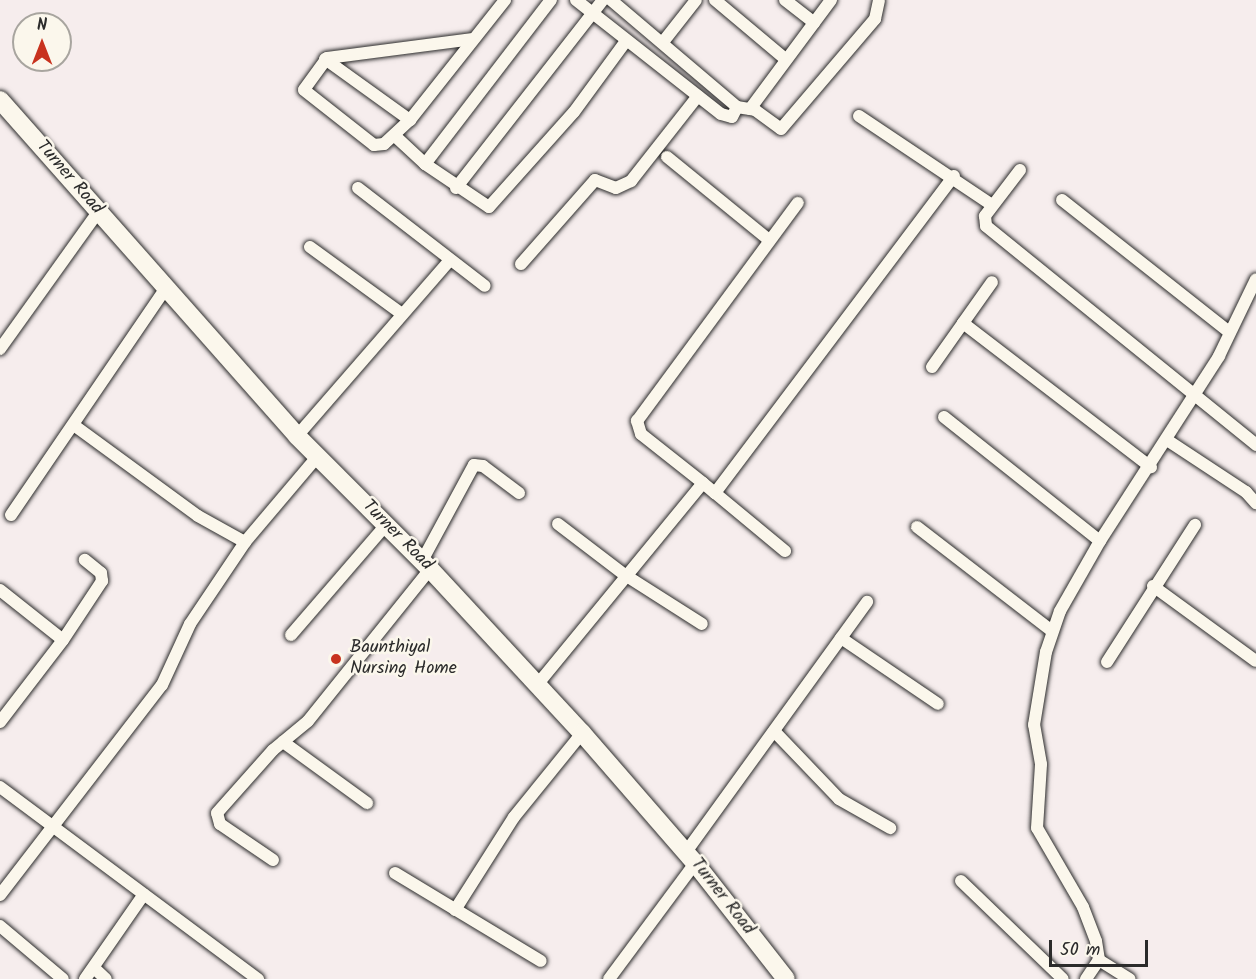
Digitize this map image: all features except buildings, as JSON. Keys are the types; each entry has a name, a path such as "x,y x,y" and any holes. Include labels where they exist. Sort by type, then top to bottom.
{"main road":[{"name":"Turner Road","path":"0,100 297,436 426,565 582,733 690,857 786,979"}],"street":[{"path":"473,39 325,60 305,85 306,93 374,145 395,136 505,0"},
{"path":"425,164 551,0"},
{"path":"576,0 698,96 730,117 736,114 737,107"},
{"path":"456,188 603,0"},
{"path":"611,0 737,107 750,108 779,128 785,128 875,19 879,0"},
{"path":"663,42 696,0"},
{"path":"716,0 784,58"},
{"path":"785,0 814,23"},
{"path":"750,108 784,58 831,0"},
{"path":"395,136 425,164 483,207 494,205 574,112 626,41"},
{"path":"660,68 673,52"},
{"path":"325,60 410,120"},
{"path":"521,264 595,180 616,188 631,182 698,96"},
{"path":"859,116 954,176 993,206"},
{"path":"667,157 769,240"},
{"path":"1020,170 985,216 986,226 1256,445"},
{"path":"715,493 954,176"},
{"path":"358,188 485,286"},
{"path":"1062,200 1229,332"},
{"path":"785,551 641,434 638,421 798,203"},
{"path":"0,349 98,212"},
{"path":"310,247 402,314"},
{"path":"297,436 450,260"},
{"path":"1129,979 1099,960 1083,907 1037,828 1041,764 1034,725 1052,631 1100,541 1151,467 1219,356 1256,279"},
{"path":"932,368 992,282"},
{"path":"12,515 75,426 166,288"},
{"path":"963,323 1151,467"},
{"path":"944,417 1100,541"},
{"path":"75,426 198,516 245,542"},
{"path":"1167,440 1246,492 1256,503"},
{"path":"0,895 56,826 167,677 190,624 245,542 318,456"},
{"path":"273,860 220,825 216,817 283,742 339,685 426,565 474,465 483,465 519,493"},
{"path":"537,685 625,575 703,483"},
{"path":"1246,492 1256,483"},
{"path":"558,524 625,575 702,624"},
{"path":"291,635 386,525"},
{"path":"1107,662 1153,586 1196,525"},
{"path":"917,527 1052,631"},
{"path":"0,722 63,640 102,581 101,573 85,560"},
{"path":"1153,586 1256,661"},
{"path":"0,590 63,640"},
{"path":"609,979 774,731 867,602"},
{"path":"841,638 938,704"},
{"path":"774,731 838,799 890,828"},
{"path":"455,910 514,817 582,733"},
{"path":"283,742 367,803"},
{"path":"0,787 56,826 258,979"},
{"path":"395,873 541,962"},
{"path":"961,881 1063,979"},
{"path":"85,979 144,894"},
{"path":"0,926 63,979"},
{"path":"1086,979 1099,960"},
{"path":"94,968 106,979"}],"place":[{"name":"Baunthiyal Nursing Home","path":"336,659"}]}
